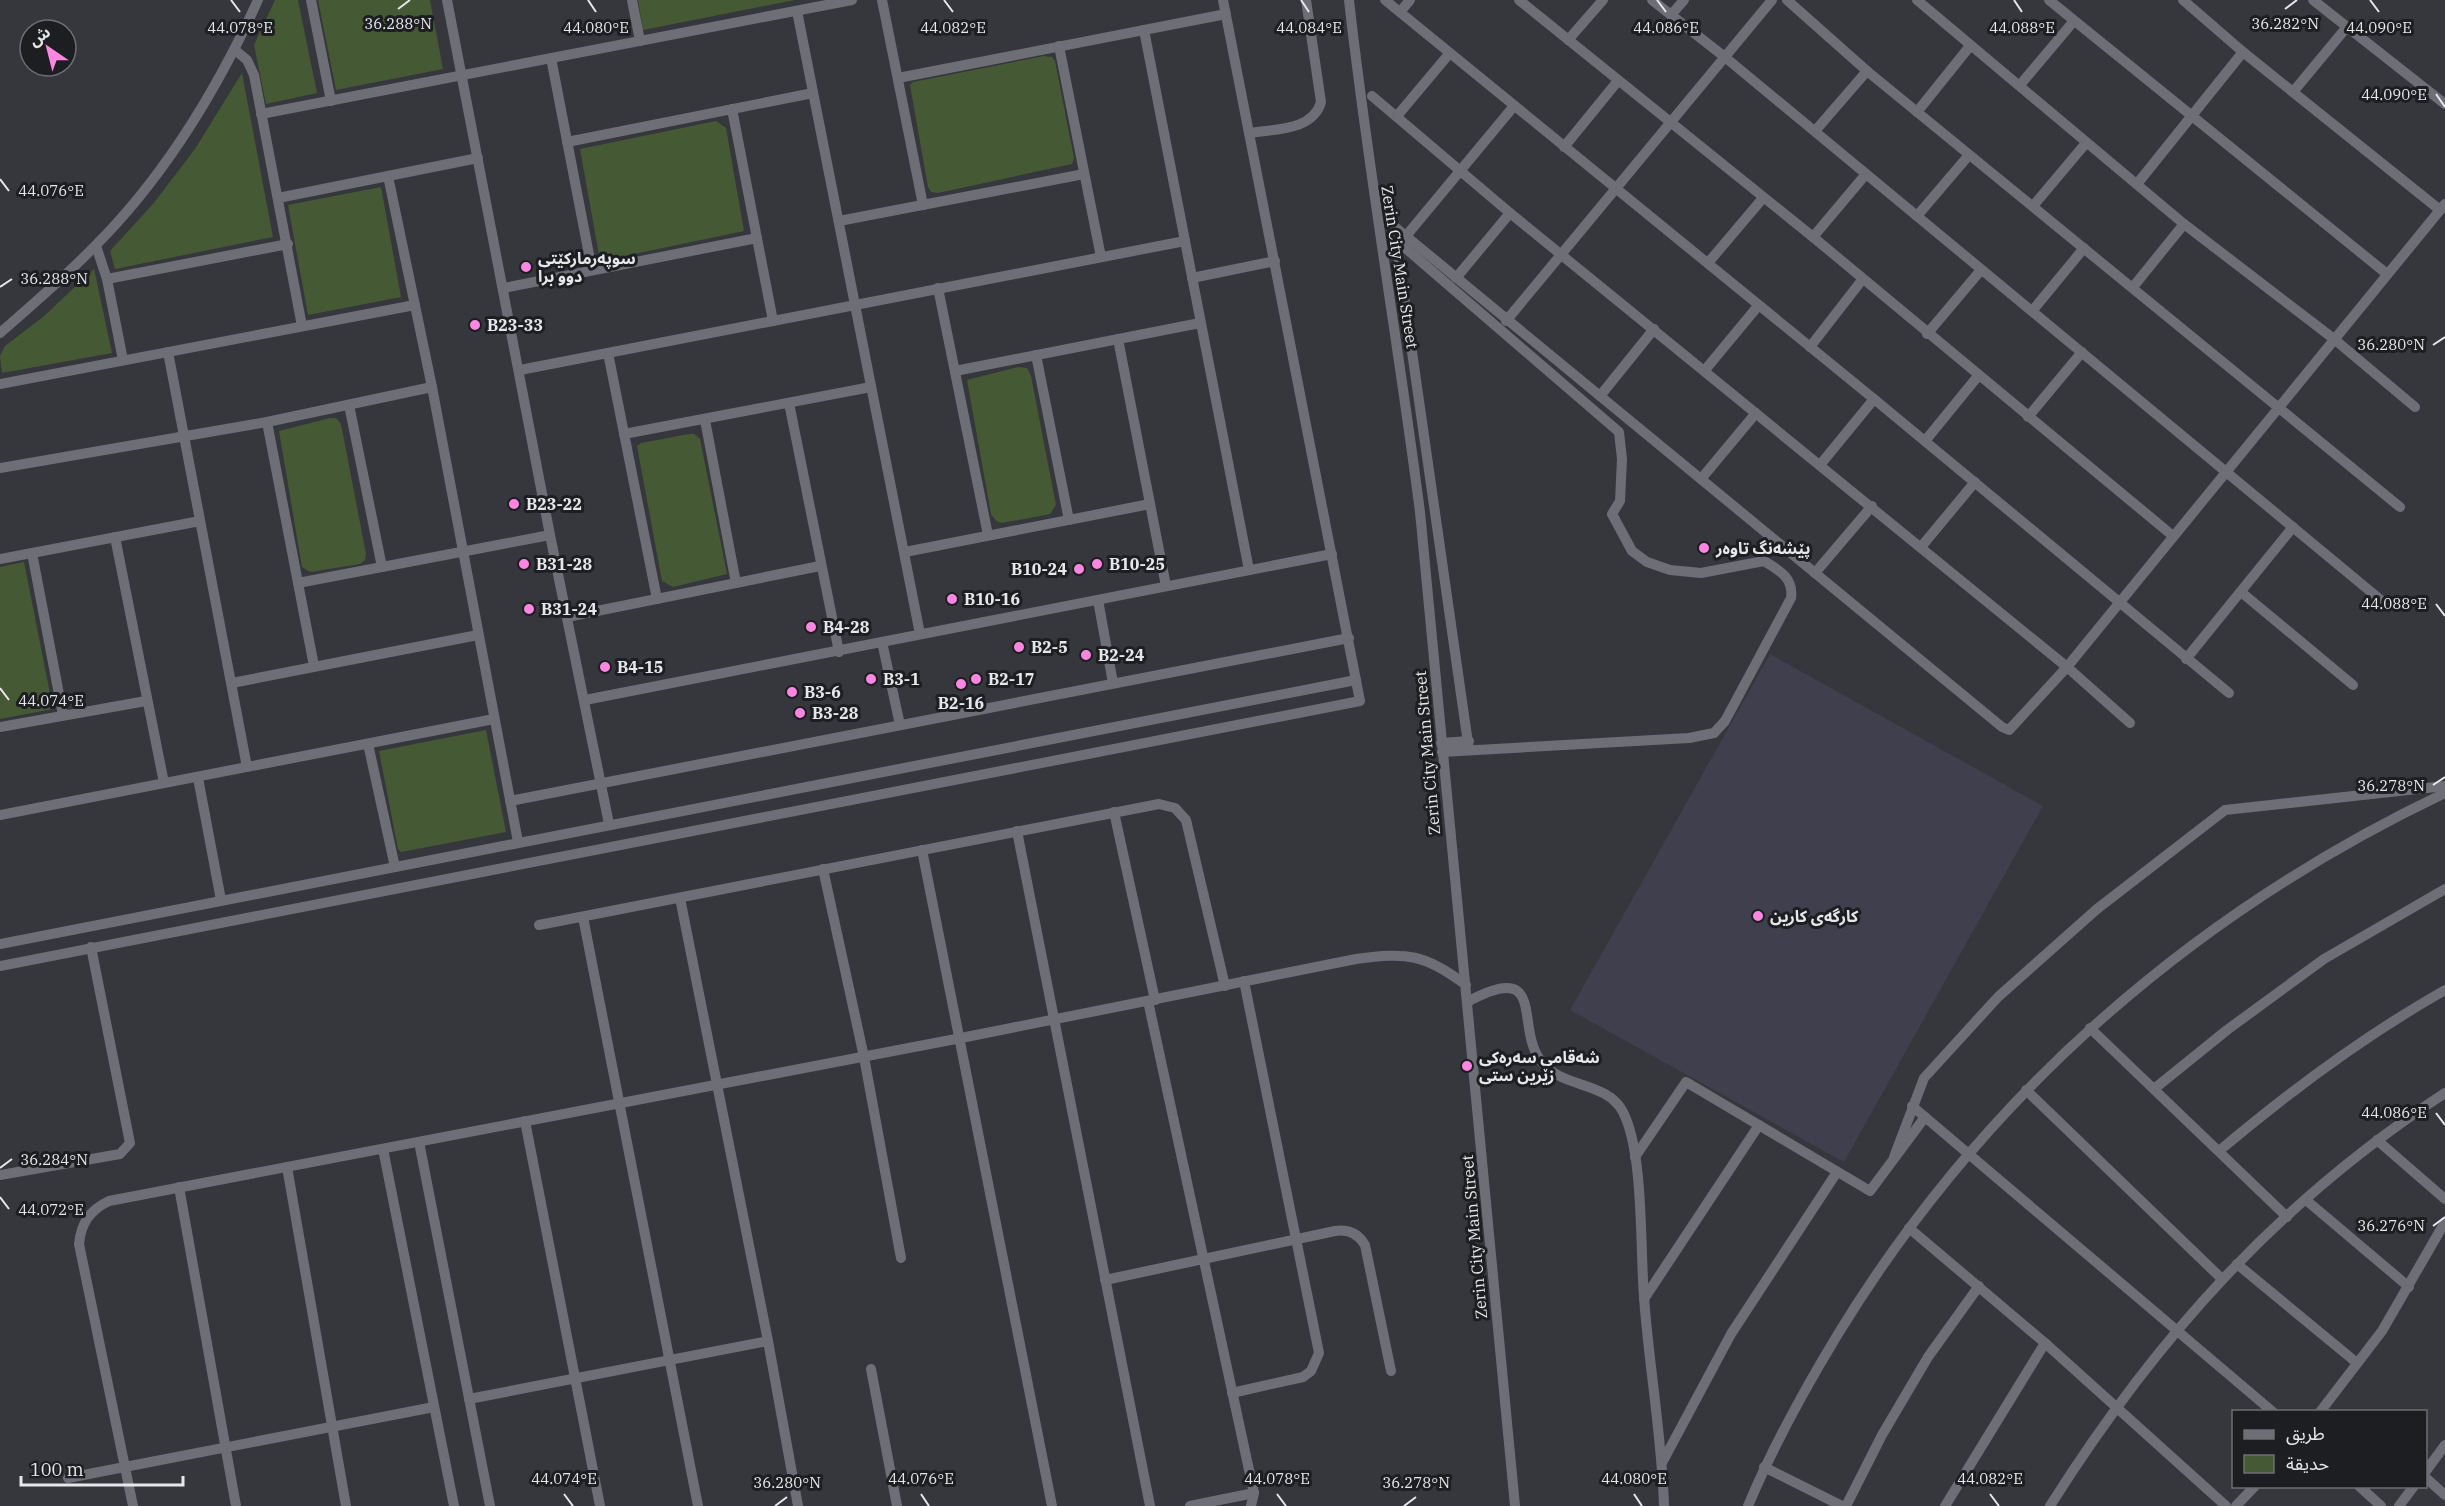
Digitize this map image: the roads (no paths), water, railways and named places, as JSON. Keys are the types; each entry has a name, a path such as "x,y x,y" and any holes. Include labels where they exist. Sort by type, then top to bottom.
{"street":[{"path":"0,333 96,246 175,148 220,79 258,0"},
{"path":"311,0 331,101"},
{"path":"447,0 550,535 609,824"},
{"path":"632,0 640,41"},
{"path":"882,0 923,206"},
{"path":"0,966 1359,701 1349,638 1223,0"},
{"path":"1249,133 1306,123 1318,111 1320,94 1306,0"},
{"name":"Zerin City Main Street","path":"1349,0 1377,230 1406,400 1420,512 1515,1506"},
{"path":"1385,0 1614,189 1708,262 1758,306 1810,346 2229,693"},
{"path":"1400,12 1410,0"},
{"path":"1519,0 1617,82 1672,123 1813,237 1862,280 2174,536"},
{"path":"1568,40 1603,0"},
{"path":"1652,0 2033,310 2382,601"},
{"path":"1671,15 1684,0"},
{"path":"1506,321 1772,0"},
{"path":"1787,0 1867,71 2280,406 2400,507"},
{"path":"2049,0 2073,22 2386,274"},
{"path":"2313,0 2445,104"},
{"path":"261,114 846,1"},
{"path":"1921,1 1970,46 2020,85 2184,224 2334,339 2415,407"},
{"path":"1390,223 1506,321 2006,730 2013,729 2067,667 2443,207 2243,52 2191,2"},
{"path":"797,11 920,634"},
{"path":"898,78 1226,14"},
{"path":"2020,85 2073,22"},
{"path":"2293,92 2346,27"},
{"path":"1144,30 1249,570"},
{"path":"1059,46 1101,257"},
{"path":"1917,112 1970,46"},
{"path":"235,50 248,60 251,68 288,244 302,326"},
{"path":"2137,184 2243,52"},
{"path":"1397,116 1449,54"},
{"path":"551,58 592,270"},
{"path":"1815,131 1867,71"},
{"path":"1564,147 1617,82"},
{"path":"567,142 813,93"},
{"path":"1372,96 1510,213 2067,667 2130,723"},
{"path":"1406,236 1514,106"},
{"path":"732,109 772,321"},
{"path":"2033,206 2086,143"},
{"path":"1917,216 1969,154"},
{"path":"278,198 478,158"},
{"path":"839,221 1084,174"},
{"path":"1813,237 1866,174"},
{"path":"388,176 432,387 518,842"},
{"path":"1708,262 1763,198"},
{"path":"1456,278 1510,213"},
{"path":"2133,287 2184,224"},
{"path":"504,288 757,238"},
{"path":"1442,748 1469,745 1689,738 1714,733 1725,721 1791,598 1792,591 1786,575 1764,561 1701,573 1686,573 1647,562 1632,551 1612,514 1620,501 1622,451 1619,432 1396,240 1469,745"},
{"path":"520,370 1185,241"},
{"path":"107,279 288,244"},
{"path":"96,246 107,279 123,360"},
{"path":"2033,310 2084,248"},
{"path":"1192,278 1275,261"},
{"path":"1928,334 1981,270"},
{"path":"1810,346 1862,280"},
{"path":"938,288 988,535"},
{"path":"0,384 415,305"},
{"path":"1705,370 1758,306"},
{"path":"955,371 1200,323"},
{"path":"1600,396 1654,329"},
{"path":"1118,339 1166,586"},
{"path":"168,352 247,767"},
{"path":"2028,417 2082,352"},
{"path":"608,353 657,599"},
{"path":"1036,355 1069,520"},
{"path":"1925,441 1978,376"},
{"path":"0,468 267,422 432,387"},
{"path":"624,435 871,387"},
{"path":"1820,465 1874,399"},
{"path":"789,403 839,652"},
{"path":"349,405 382,567"},
{"path":"1701,479 1756,413"},
{"path":"705,420 736,583"},
{"path":"267,422 314,666"},
{"path":"1921,547 1975,482"},
{"path":"905,552 1150,504"},
{"path":"1815,573 1872,506"},
{"path":"0,559 200,521"},
{"path":"2186,658 2293,527"},
{"path":"298,583 550,535"},
{"path":"115,537 164,783"},
{"path":"32,553 63,715"},
{"path":"585,700 1332,554"},
{"path":"567,617 820,566"},
{"path":"2241,592 2353,686"},
{"path":"1098,600 1113,683"},
{"path":"232,683 478,635"},
{"path":"510,801 1349,638"},
{"path":"882,642 900,725"},
{"path":"0,944 1356,680"},
{"path":"0,727 146,701"},
{"path":"0,815 494,719"},
{"path":"368,744 395,867"},
{"path":"988,751 992,771"},
{"path":"198,778 221,900"},
{"path":"1894,1157 1919,1088 1932,1067 2026,970 2097,909 2225,810 2445,786"},
{"path":"1748,1506 1764,1467 1806,1388 1863,1294 1909,1228 1968,1153 2026,1090 2090,1028 2154,974 2224,921 2301,869 2378,825 2445,793"},
{"path":"539,925 1148,805 1167,804 1175,808 1186,820 1225,986"},
{"path":"680,811 684,831"},
{"path":"1114,812 1202,1259 1254,1493 1251,1506"},
{"path":"1017,831 1150,1506"},
{"path":"922,850 1052,1506"},
{"path":"823,869 864,1057 901,1258"},
{"path":"288,888 292,909"},
{"path":"2154,1089 2227,1030 2324,959 2445,889"},
{"path":"680,897 768,1341 798,1506"},
{"path":"583,917 698,1506"},
{"path":"0,1175 120,1154 130,1143 91,947"},
{"path":"133,1506 81,1255 80,1233 90,1213 109,1201 1056,1020 1356,959 1399,955 1438,964 1466,985"},
{"path":"1232,1393 1303,1377 1317,1363 1318,1343 1295,1239 1245,981"},
{"path":"1467,1002 1493,988 1512,990 1520,994 1528,1011 1534,1049 1539,1060 1557,1076 1596,1089 1615,1101 1628,1123 1635,1157 1644,1299 1663,1461 1664,1506"},
{"path":"2219,1151 2289,1092 2365,1039 2445,990"},
{"path":"2090,1028 2287,1217"},
{"path":"1635,1157 1686,1082 1870,1191 1925,1117"},
{"path":"2026,1090 2222,1279"},
{"path":"2050,1506 2115,1408 2177,1329 2222,1279 2287,1217 2377,1140 2445,1093"},
{"path":"1912,1106 2271,1410"},
{"path":"525,1121 600,1506"},
{"path":"1644,1299 1759,1125"},
{"path":"2377,1140 2445,1199"},
{"path":"418,1142 490,1506"},
{"path":"383,1149 454,1506"},
{"path":"287,1167 346,1506"},
{"path":"1663,1461 1731,1334 1837,1172"},
{"path":"179,1187 236,1506"},
{"path":"2306,1200 2409,1287"},
{"path":"2321,1410 2382,1331 2445,1222"},
{"path":"1909,1228 2045,1343 2226,1506"},
{"path":"1105,1280 1342,1230 1361,1239 1367,1252 1391,1371"},
{"path":"2237,1264 2357,1362"},
{"path":"1764,1467 1844,1506 1928,1357 1979,1286"},
{"path":"469,1399 768,1341"},
{"path":"1945,1506 2045,1343"},
{"path":"871,1369 897,1506"},
{"path":"68,1478 434,1407"},
{"path":"2427,1470 2445,1445"},
{"path":"2427,1479 2445,1495"},
{"path":"2236,1506 2253,1488"},
{"path":"2361,1488 2373,1504"},
{"path":"2399,1506 2412,1488"},
{"path":"1190,1506 1254,1493"}],"place":[{"name":"سوپەرمارکێتی دوو برا","path":"526,267"},
{"name":"B23-33","path":"475,325"},
{"name":"B23-22","path":"514,504"},
{"name":"پێشەنگ تاوەر","path":"1704,548"},
{"name":"B31-28","path":"524,564"},
{"name":"B10-25","path":"1097,564"},
{"name":"B10-24","path":"1079,569"},
{"name":"B10-16","path":"952,599"},
{"name":"B31-24","path":"529,609"},
{"name":"B4-28","path":"811,627"},
{"name":"B2-5","path":"1019,647"},
{"name":"B2-24","path":"1086,655"},
{"name":"B4-15","path":"605,667"},
{"name":"B3-1","path":"871,679"},
{"name":"B2-17","path":"976,679"},
{"name":"B2-16","path":"961,684"},
{"name":"B3-6","path":"792,692"},
{"name":"B3-28","path":"800,713"},
{"name":"کارگەی کارین","path":"1758,916"},
{"name":"شەقامی سەرەکی زێرین ستی","path":"1467,1066"}]}
